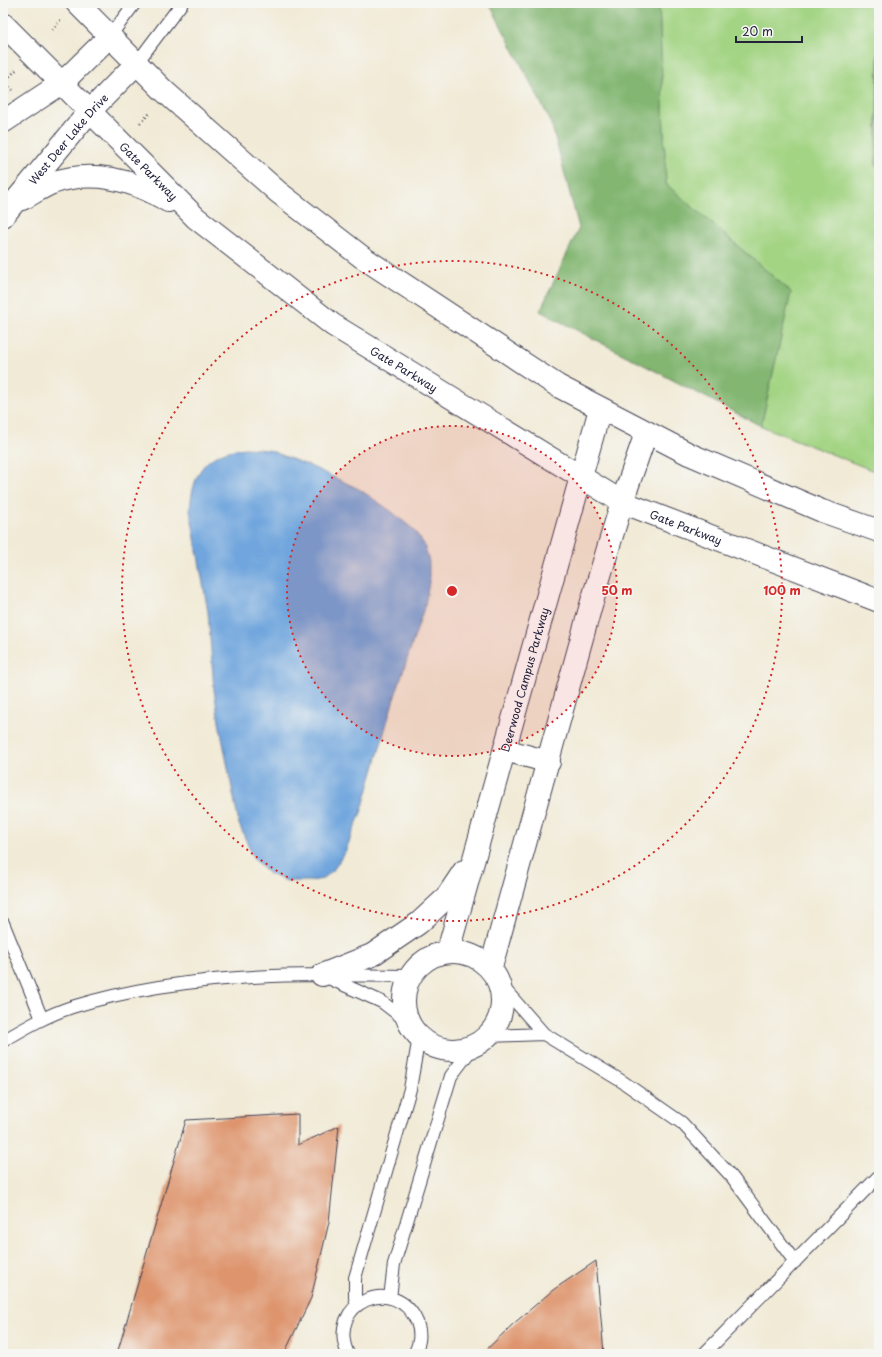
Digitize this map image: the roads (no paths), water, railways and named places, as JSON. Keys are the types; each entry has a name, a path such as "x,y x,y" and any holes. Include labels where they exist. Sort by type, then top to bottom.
{"main road":[{"path":"71,9 110,36 136,64 278,192 362,257 558,386 689,454 822,511 879,532"},
{"name":"Gate Parkway","path":"3,24 196,218 333,325 622,502 879,601"},
{"path":"3,122 62,83 110,36"},
{"name":"West Deer Lake Drive","path":"7,211 89,112 136,64"},
{"path":"7,211 52,183 84,176 114,179 148,189 196,218"},
{"name":"Deerwood Campus Parkway","path":"448,951 600,409"},
{"path":"496,976 471,954 448,951 430,957 415,969 406,985 404,1004 414,1030 436,1047 454,1051 481,1041 499,1020 504,1002 496,976 549,762 591,605 622,502 646,433"},
{"path":"504,750 549,762"},
{"path":"322,975 372,955 419,923 446,898 474,857"}],"lane":[{"path":"110,36 135,3"},
{"path":"136,64 182,3"},
{"path":"3,923 42,1019"},
{"path":"3,1040 42,1019 71,1007 154,988 214,979 322,975 411,976"},
{"path":"322,975 382,1002 414,1030 410,1089 355,1278 355,1297 357,1305"},
{"path":"496,976 544,1034 623,1082 682,1123 732,1177 795,1262"},
{"path":"390,1298 394,1264 451,1076 481,1041 544,1034"},
{"path":"704,1354 879,1176"},
{"path":"348,1354 342,1342 343,1325 351,1310 366,1300 383,1296 400,1301 413,1312 420,1328 419,1346 414,1354"}],"water":[{"path":"246,448 269,450 312,467 359,489 391,511 414,530 424,544 429,562 429,583 425,605 393,702 362,810 345,852 334,869 323,879 311,881 287,881 269,874 254,859 239,824 214,690 208,612 190,510 194,484 198,474 204,466 211,459 220,454"}]}
